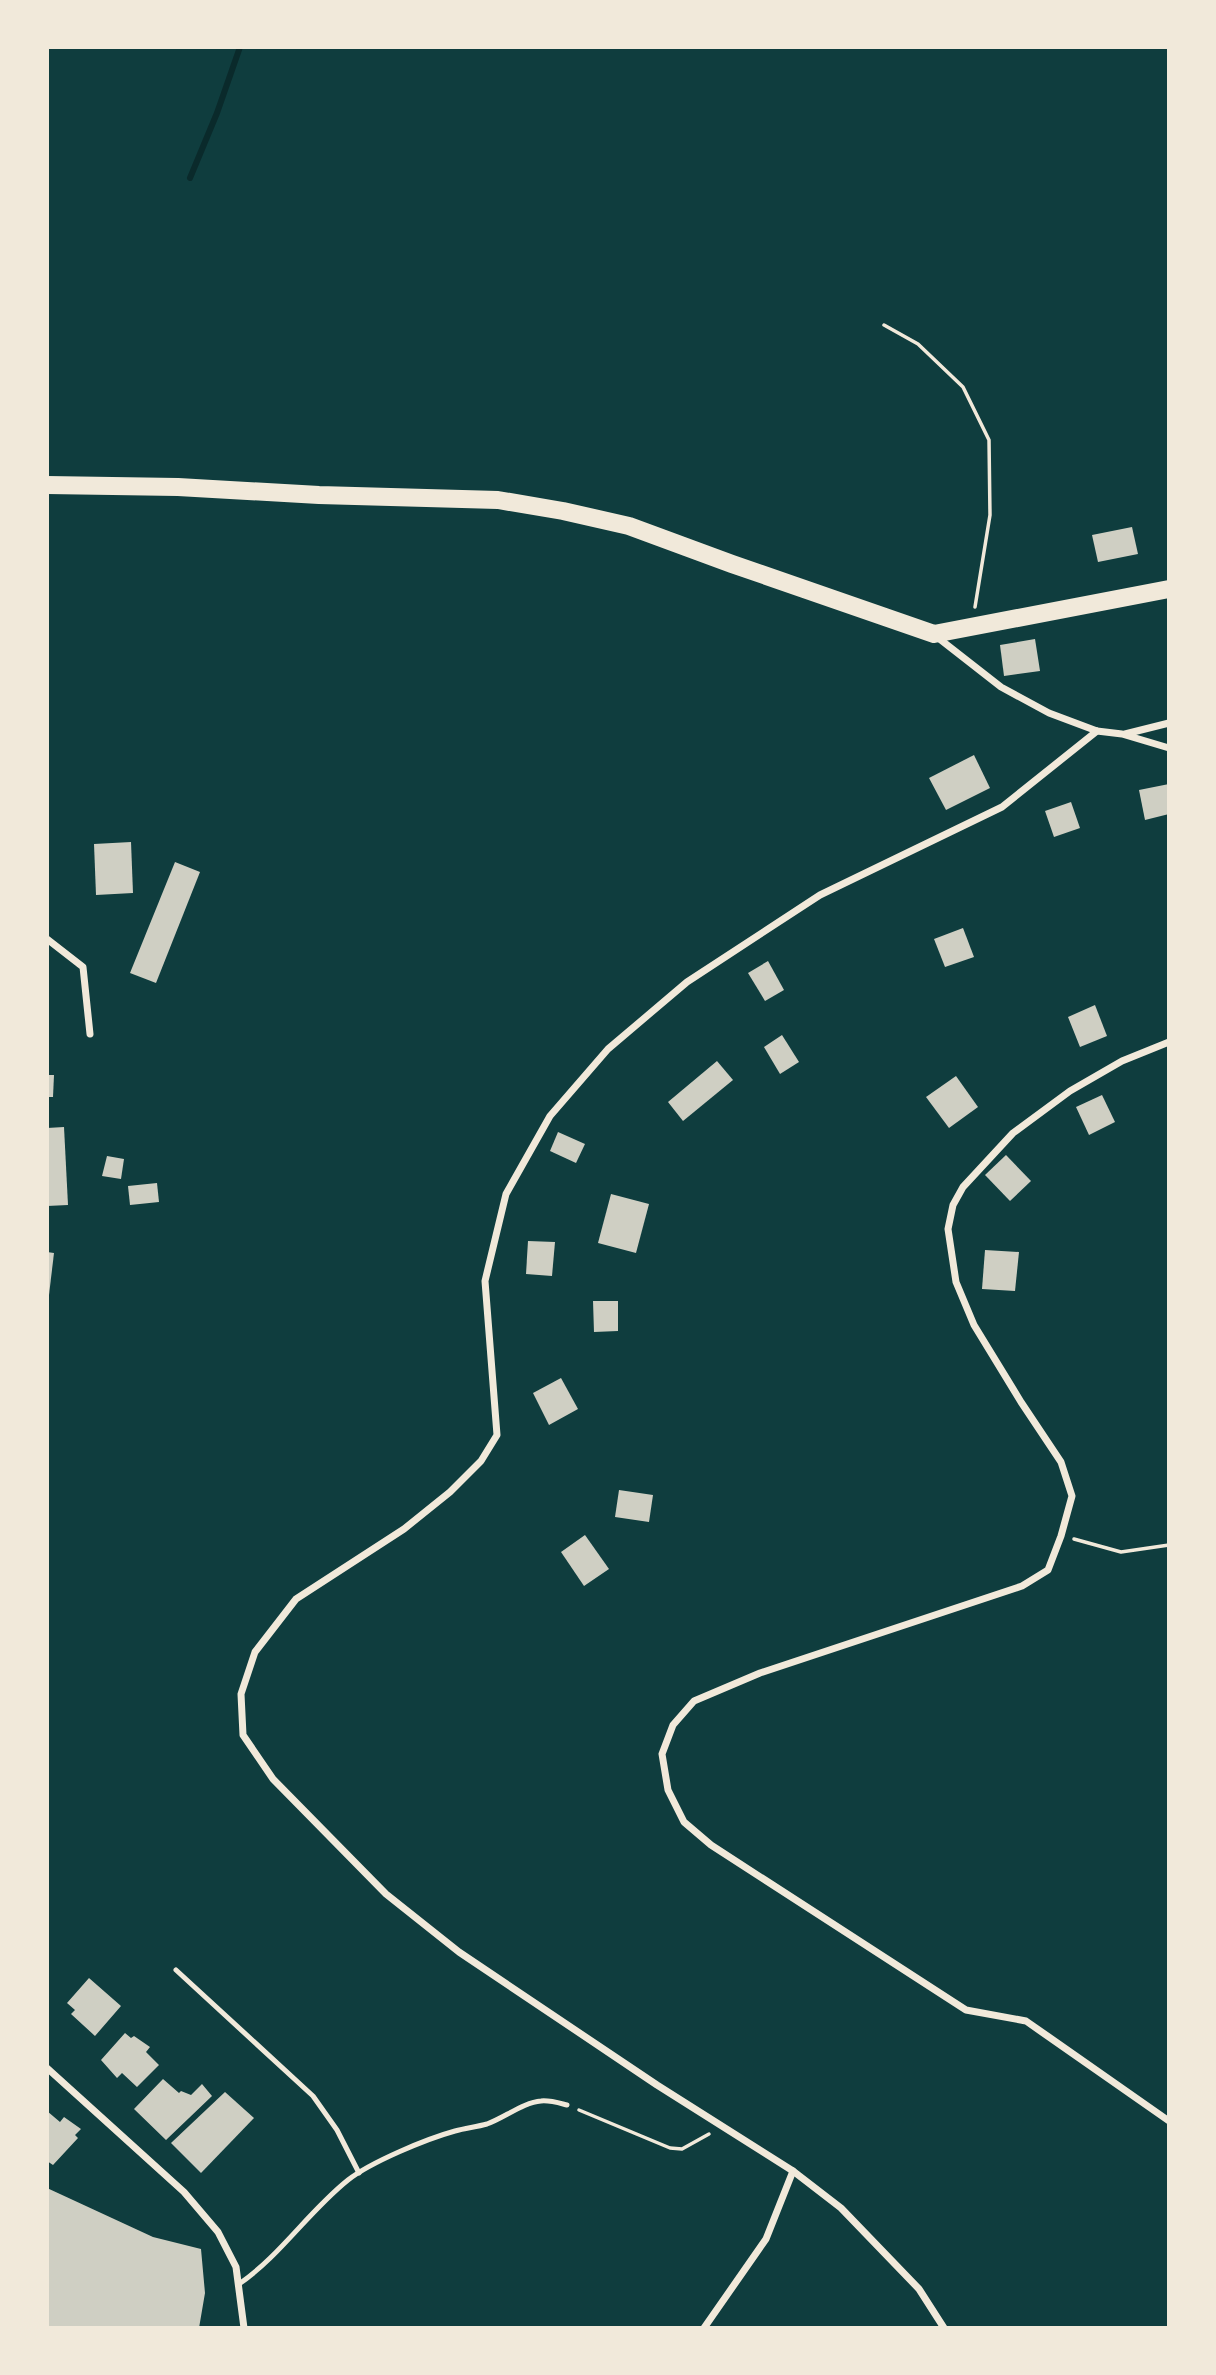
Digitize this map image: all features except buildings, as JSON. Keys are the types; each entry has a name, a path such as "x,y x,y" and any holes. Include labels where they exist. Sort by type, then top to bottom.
{"main road":[{"path":"47,485 178,487 319,495 498,500 629,526 934,635 1169,589"}],"street":[{"path":"934,635 1001,687 1049,713 1097,731 1122,734 1169,748"},
{"path":"1122,734 1169,723"},
{"path":"944,2328 919,2289 841,2208 793,2171 459,1952 386,1894 273,1779 243,1735 240,1694 255,1652 296,1599 404,1530 450,1492 481,1461 497,1435 485,1281 506,1194 550,1116 608,1049 687,982 820,895 1002,807 1097,731"},
{"path":"47,939 83,967 90,1034"},
{"path":"1169,1042 1122,1061 1070,1091 1013,1133 963,1187 953,1205 948,1229 956,1282 974,1325 1061,1462 1072,1496 1062,1536 1048,1570 1022,1586 761,1674 694,1701 673,1725 662,1754 668,1790 684,1822 711,1845 966,2010 1026,2021 1169,2122"},
{"path":"47,2068 184,2192 218,2232 236,2267 244,2328"},
{"path":"704,2328 766,2239 793,2171"}],"lane":[{"path":"176,1970 313,2096 337,2130 359,2173"},
{"path":"239,2284 254,2273 334,2193 359,2173 416,2145 502,2119 524,2105 541,2100 567,2105"}],"path":[{"path":"884,325 918,344 963,387 989,440 990,515 971,626"},
{"path":"1062,1536 1121,1552 1169,1545"},
{"path":"567,2105 670,2148 682,2149 702,2137 727,2130"}],"waterway":[{"path":"190,178 240,47"}]}
